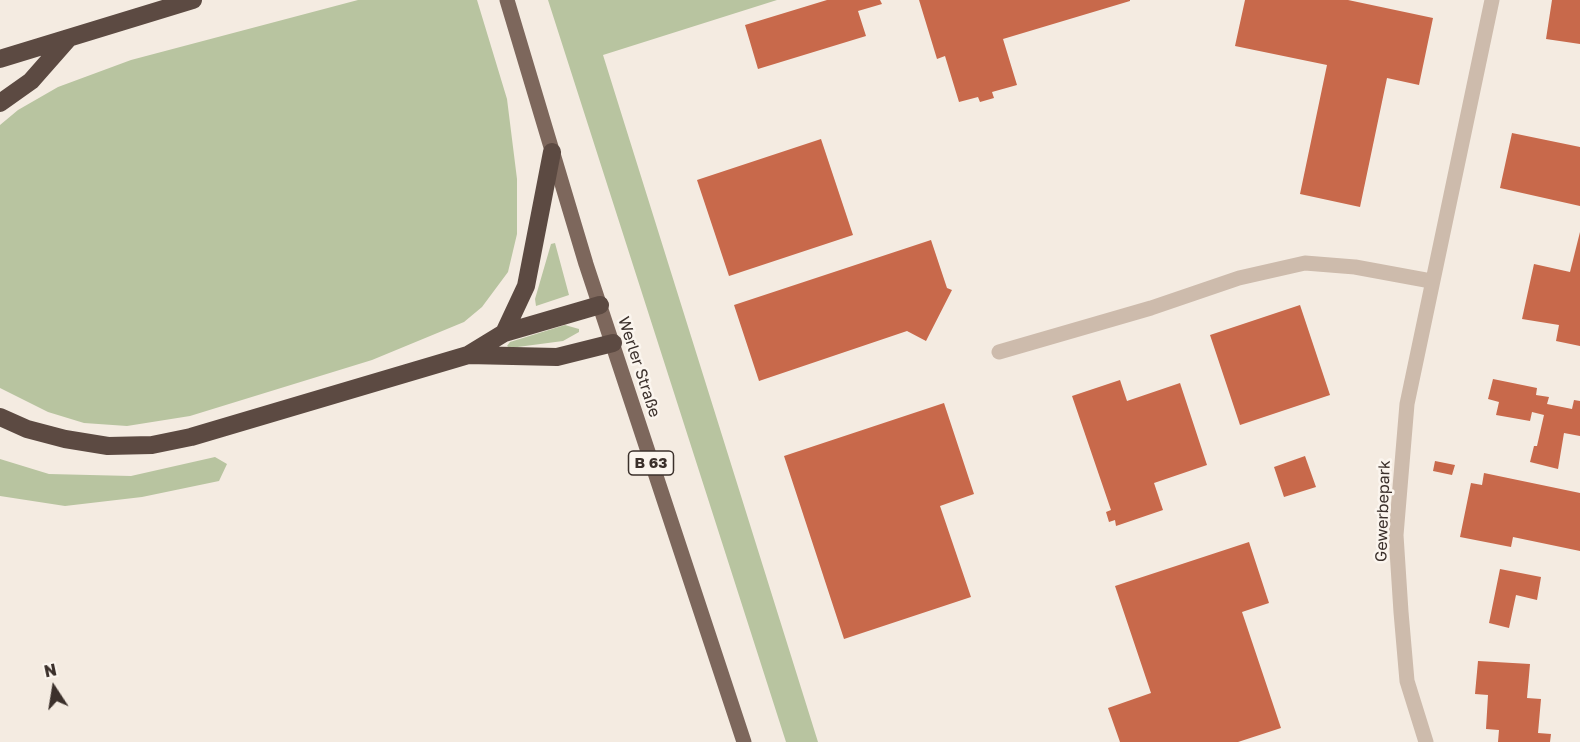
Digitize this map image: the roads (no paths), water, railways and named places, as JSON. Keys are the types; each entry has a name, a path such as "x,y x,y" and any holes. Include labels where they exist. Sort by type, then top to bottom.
{"highway":[{"path":"0,59 193,0"},
{"path":"0,103 31,81 68,39"},
{"path":"504,333 526,286 552,152"},
{"path":"0,417 27,429 108,446 152,444 191,437 468,355 504,333 600,305"},
{"path":"468,355 557,357 613,343"}],"main road":[{"name":"Werler Straße","path":"507,0 600,305 744,742"}],"street":[{"name":"Gewerbepark","path":"1426,742 1407,681 1396,534 1407,404 1431,281 1492,0"},
{"path":"999,352 1151,308 1239,278 1305,263 1355,267 1431,281"}]}
